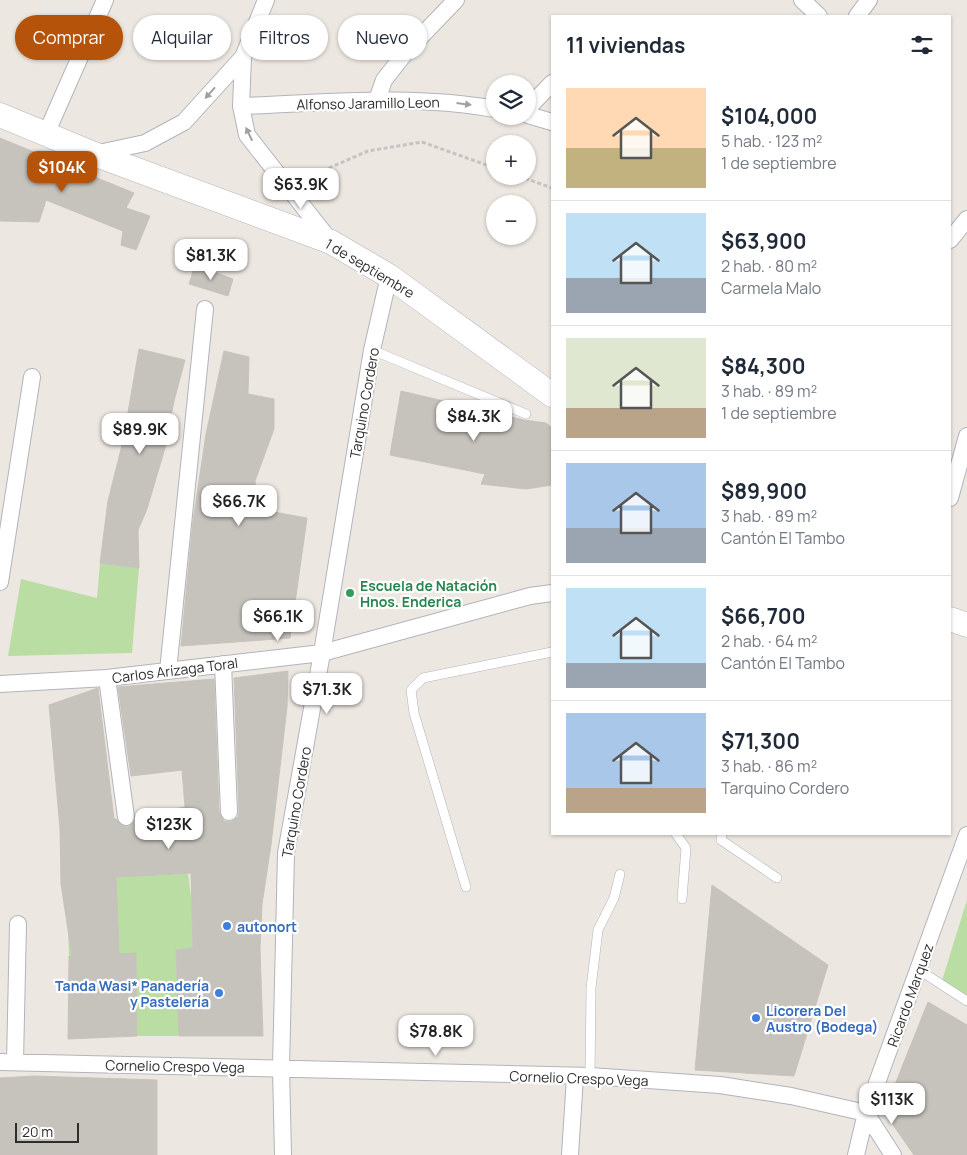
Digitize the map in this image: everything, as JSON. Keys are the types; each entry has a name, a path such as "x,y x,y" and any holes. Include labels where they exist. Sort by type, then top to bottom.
{"street":[{"path":"46,134 104,0"},
{"path":"260,15 266,0"},
{"path":"377,100 384,80 406,52 456,0"},
{"path":"802,0 818,15"},
{"path":"858,15 869,0"},
{"path":"94,154 145,143 184,122 241,59"},
{"path":"243,60 241,106 247,135 331,242"},
{"path":"536,100 551,84"},
{"name":"Alfonso Jaramillo Leon","path":"241,106 377,100 464,104 486,108"},
{"name":"1 de septiembre","path":"0,115 94,154 331,242 389,276 551,394"},
{"path":"536,117 551,122"},
{"path":"951,239 967,219"},
{"name":"Tarquino Cordero","path":"283,1155 281,1068 286,853 322,653 372,350 389,276"},
{"path":"168,671 205,309"},
{"path":"0,582 32,377"},
{"path":"951,494 967,436"},
{"name":"Carlos Arízaga Toral","path":"0,684 107,678 322,653 530,596 551,593"},
{"path":"951,619 967,625"},
{"path":"223,664 229,812"},
{"path":"107,678 126,817"},
{"name":"Ricardo Marquez","path":"856,1155 866,1112 919,970 962,866 967,835"},
{"path":"8,1062 18,924"},
{"name":"Cornelio Crespo Vega","path":"8,1062 583,1077 720,1085 791,1096 866,1112"},
{"path":"570,1155 583,1077"},
{"path":"866,1112 893,1155"}],"lane":[{"path":"372,350 526,414"},
{"path":"466,887 414,713 410,690 423,678 551,652"},
{"path":"677,835 686,848 682,899"},
{"path":"722,835 721,840 777,878"},
{"path":"583,1077 598,930 614,898 620,874"},
{"path":"919,970 967,1001"}],"path":[{"path":"293,193 322,171 368,151 422,142 486,165"},
{"path":"536,182 551,188"}],"green space":[{"path":"100,563 139,568 132,653 8,656 21,579 97,598"},
{"path":"188,873 192,904 193,948 176,950 179,1036 137,1036 136,954 69,956 68,929 118,927 116,877"},
{"path":"967,900 967,1007 940,987"}],"building":[{"path":"0,138 134,193 126,208 150,216 136,250 121,245 123,231 46,200 39,222 0,221"},
{"path":"195,265 233,279 228,296 189,284"},
{"path":"139,349 185,360 174,401 165,448 147,509 138,530 139,568 100,563 108,501 123,441"},
{"path":"224,351 249,357 248,394 274,399 274,429 255,481 257,509 307,518 290,638 181,646 193,521 206,434"},
{"path":"401,391 524,420 546,423 551,427 551,485 526,489 481,484 485,474 390,455"},
{"path":"288,671 287,707 271,845 262,904 260,949 263,1036 179,1036 176,950 193,948 191,873 116,877 119,954 136,953 137,1036 68,1039 69,956 72,956 61,884 60,829 49,705 98,688 114,819 122,826 128,827 135,821 136,816 185,807 182,770 131,776 118,687 214,679 219,812 224,821 230,822 238,817 239,812 234,678"},
{"name":"Licorera Del Austro (Bodega)","path":"712,885 828,965 794,1076 695,1070"},
{"path":"928,1002 967,1025 967,1155 914,1155 884,1112"},
{"path":"33,1076 157,1080 157,1155 0,1155 0,1078"}],"place":[{"name":"Escuela de Natación Hnos. Enderica","path":"350,593"},
{"name":"autonort","path":"227,926"},
{"name":"Tanda Wasi* Panadería y Pastelería","path":"219,993"},
{"name":"Licorera Del Austro (Bodega)","path":"756,1018"}]}
